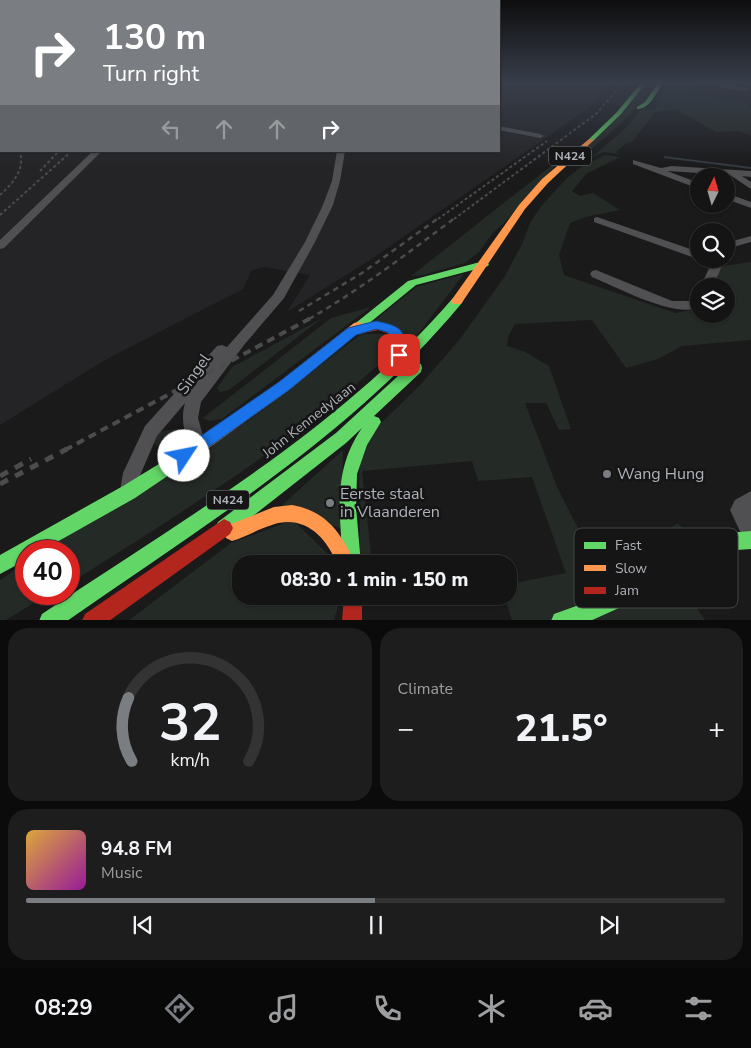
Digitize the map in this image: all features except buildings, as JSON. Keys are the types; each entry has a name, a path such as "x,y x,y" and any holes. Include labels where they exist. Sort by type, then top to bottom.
{"main road":[{"name":"John Kennedylaan","path":"49,620 258,479 325,429 398,366 438,324 484,264 531,196 557,168 620,112"},
{"name":"N424","path":"520,231 530,214 551,188 612,135 634,112"},
{"path":"0,565 129,492 198,447 284,386 412,283 484,264"},
{"path":"352,331 376,325 384,326 396,332 400,344 398,366"},
{"name":"N424","path":"92,620 214,535 332,445 389,396 423,361"},
{"path":"351,555 346,488 348,471 353,452 362,436 378,418 389,396"},
{"path":"214,535 240,530 282,514 299,516 318,522 332,535 343,555"},
{"path":"738,541 751,540"},
{"path":"352,620 353,605"},
{"path":"561,620 596,608"}],"street":[{"path":"500,128 540,136"},
{"path":"0,246 97,152"},
{"name":"Singel","path":"198,447 190,422 190,410 194,399 239,341 278,298 310,242 328,205 336,181 341,152"},
{"path":"636,162 661,170 672,168 690,170"},
{"path":"661,170 664,173 690,183"},
{"path":"735,173 751,174"},
{"path":"735,175 751,186"},
{"path":"735,199 751,205"},
{"path":"597,220 690,253"},
{"path":"735,243 751,239"},
{"path":"596,274 671,305 690,305"},
{"name":"Singel","path":"129,492 132,473 151,431 223,350 283,287"},
{"path":"751,500 741,506 739,510 751,532"}],"shaded area":[{"path":"500,112 583,112 370,260 287,312 310,275 264,267 251,271 243,289 105,360 0,425 0,152 500,152"},
{"path":"620,112 632,112 602,140 566,169"},
{"path":"639,112 655,112 632,142 627,143 616,152 618,154 604,152 592,157 627,127"},
{"path":"681,112 751,112 751,136 740,131 716,132"},
{"path":"566,154 493,233 479,252 465,263 423,275 411,276"},
{"path":"605,155 620,157 588,172 572,191 580,196 593,193 620,210 586,217 570,223 559,255 564,275 675,313 690,310 690,323 735,323 735,278 715,278 721,268 735,268 735,264 751,262 751,340 682,346 658,359 626,368 592,320 515,324 508,337 507,346 525,352 549,366 571,429 559,430 546,403 525,403 557,487 578,528 574,528 574,608 697,608 705,620 512,620 507,605 517,605 517,582 566,573 532,477 478,481 472,461 362,471 371,555 360,555 359,455 368,436 421,384 460,339 505,276 522,244 531,221 543,204 567,178 581,167"},
{"path":"664,156 751,167 751,169 664,158"},
{"path":"464,274 408,347 374,321 416,287"},
{"path":"371,307 222,419 209,421 203,418 331,318"},
{"path":"321,319 229,390 220,392 217,388 232,367"},
{"path":"361,334 388,334 391,353 315,417 276,447 194,504 80,577 80,540 61,540 251,419"},
{"path":"180,428 171,449 164,451 154,443 157,432"},
{"path":"343,450 342,529 280,507"},
{"path":"293,520 329,555 232,555 232,605 338,605 334,620 129,620 231,543"},
{"path":"678,523 682,528 670,528"},
{"path":"15,570 15,605 30,605 6,620 0,620 0,580"}],"railway":[{"path":"454,219 598,112"},
{"path":"438,219 547,141"},
{"path":"0,195 17,176 21,164 20,152"},
{"path":"40,171 58,152"},
{"path":"0,215 71,152"},
{"path":"299,311 362,273 440,217"},
{"path":"309,319 366,283 456,217"},
{"path":"65,450 311,318"},
{"path":"0,484 67,449"},
{"path":"0,476 31,459"}],"traffic: fast":[{"path":"591,140 620,112"},
{"path":"358,326 412,283 484,264"},
{"path":"50,620 233,496 339,418 413,351 457,301"},
{"path":"224,528 341,438 416,368"},
{"path":"351,555 347,507 349,474 362,440 374,422"},
{"path":"0,565 129,492 198,447"},
{"path":"738,541 751,540"},
{"path":"564,620 596,608"}],"traffic: slow":[{"path":"457,301 522,207 545,181 591,140"},
{"path":"198,447 284,386 358,326"},
{"path":"232,532 280,514 292,513 303,515 322,526 342,555"}],"traffic: jam":[{"path":"353,331 380,326 396,332 400,343 397,366"},
{"path":"93,620 224,528"},
{"path":"352,620 353,605"}],"place":[{"name":"Wang Hung","path":"607,474"},
{"name":"Eerste staal in Vlaanderen","path":"330,503"}],"route":[{"path":"184,456 284,386 352,331 376,325 391,328 399,337 399,355"}]}
